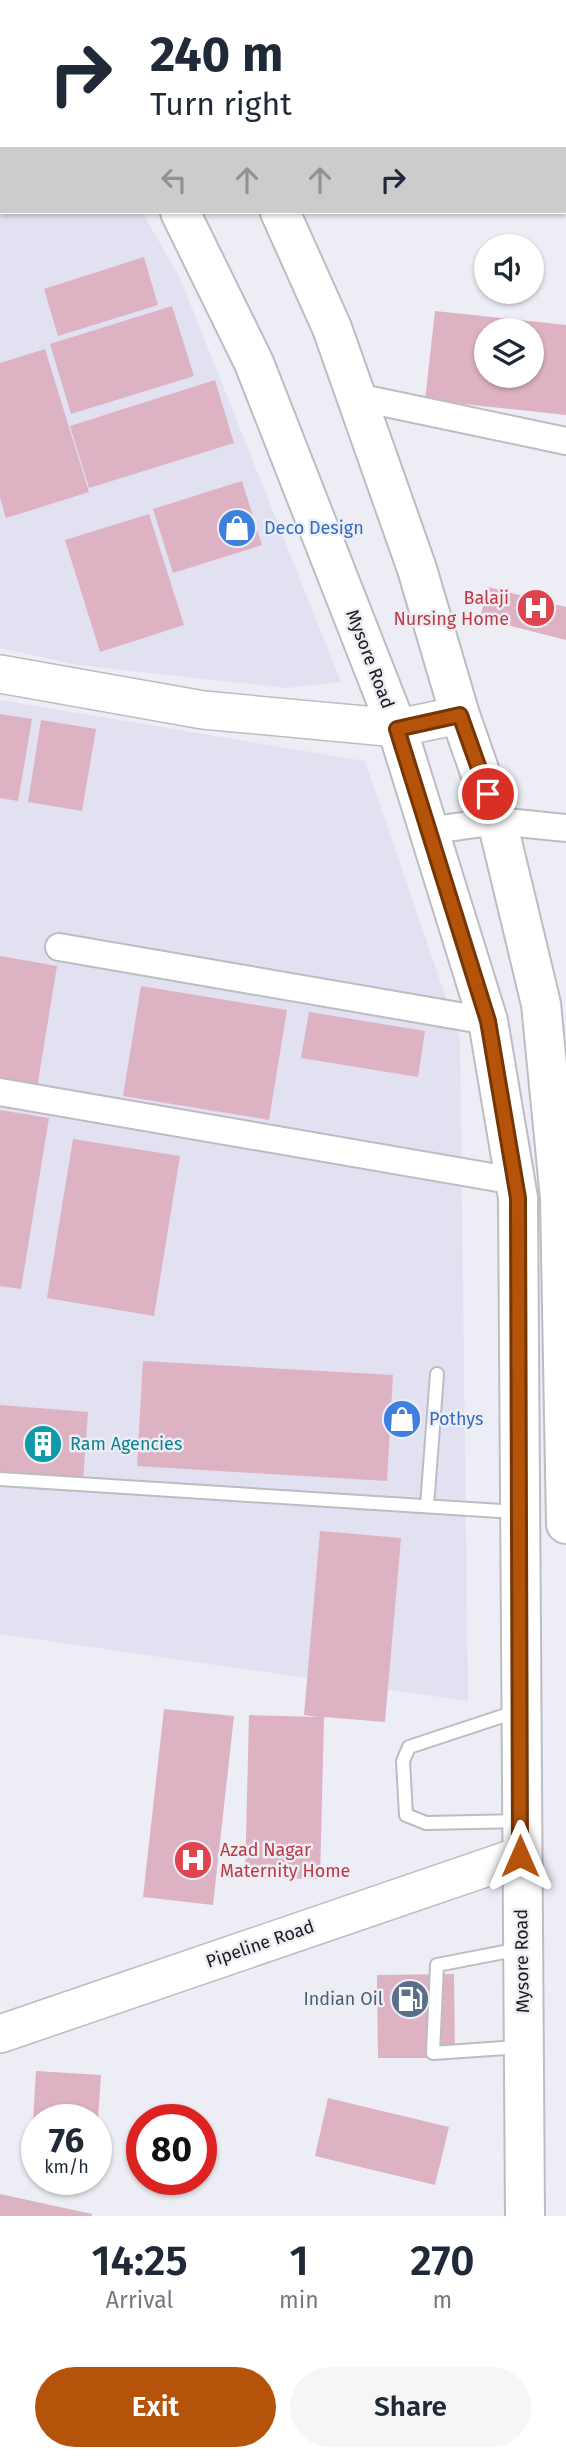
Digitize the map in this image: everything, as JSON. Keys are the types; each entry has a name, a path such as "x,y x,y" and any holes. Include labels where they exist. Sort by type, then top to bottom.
{"highway":[{"name":"Mysore Road","path":"181,214 254,363 397,729 488,1021 518,1198 520,1838 525,2216"},
{"path":"281,214 332,328 417,569 460,715 497,821 541,1004 560,1198 566,1524"}],"street":[{"path":"357,397 566,441"},
{"path":"0,674 203,710 397,729 460,715"},
{"path":"427,831 497,821 566,828"},
{"path":"59,947 488,1021"},
{"path":"0,1092 515,1181"},
{"name":"Pipeline Road","path":"0,2034 520,1838"}],"lane":[{"path":"427,1506 437,1374"},
{"path":"0,1479 520,1512"},
{"path":"520,1710 409,1747 403,1761 406,1815 426,1823 520,1838"},
{"path":"522,1949 437,1965 433,2053 523,2047"}],"shaded area":[{"path":"0,214 143,214 180,278 341,682 287,688 78,665 0,648"},
{"path":"0,700 365,761 460,1039 468,1701 0,1634"}],"building":[{"path":"144,257 158,305 58,336 44,289"},
{"path":"172,306 194,376 71,414 50,344"},
{"path":"435,311 500,318 474,318 474,388 544,388 544,323 566,325 566,415 425,400"},
{"path":"45,349 89,492 6,518 0,498 0,363"},
{"path":"215,380 234,443 89,488 70,426"},
{"path":"242,481 262,545 173,573 153,509"},
{"path":"149,514 184,625 100,652 65,540"},
{"path":"488,587 566,607 566,640 480,618"},
{"path":"0,714 32,719 18,801 0,798"},
{"path":"41,720 96,729 82,811 28,802"},
{"path":"0,956 57,966 37,1088 0,1082"},
{"path":"141,986 287,1010 269,1120 123,1096"},
{"path":"309,1012 425,1031 418,1077 301,1058"},
{"path":"0,1110 49,1118 21,1289 0,1286"},
{"path":"73,1139 180,1156 154,1316 47,1298"},
{"path":"143,1361 393,1375 387,1481 137,1466"},
{"name":"Ram Agencies","path":"0,1405 88,1412 83,1481 0,1475"},
{"path":"320,1531 401,1538 385,1722 324,1717 320,1879 245,1878 249,1715 318,1717 304,1715"},
{"path":"164,1709 234,1716 213,1905 143,1897"},
{"path":"454,1974 455,2058 378,2058 377,1975"},
{"path":"36,2071 101,2075 99,2104 34,2104"},
{"path":"328,2098 449,2127 435,2185 315,2156"},
{"path":"0,2194 92,2214 92,2216 0,2216"}],"place":[{"name":"Deco Design","path":"237,528"},
{"name":"Balaji Nursing Home","path":"536,608"},
{"name":"Pothys","path":"402,1419"},
{"name":"Ram Agencies","path":"43,1444"},
{"name":"Azad Nagar Maternity Home","path":"193,1860"},
{"name":"Indian Oil","path":"410,1999"}],"route":[{"path":"488,794 460,715 397,729 488,1021 518,1198 520,1856"}]}
